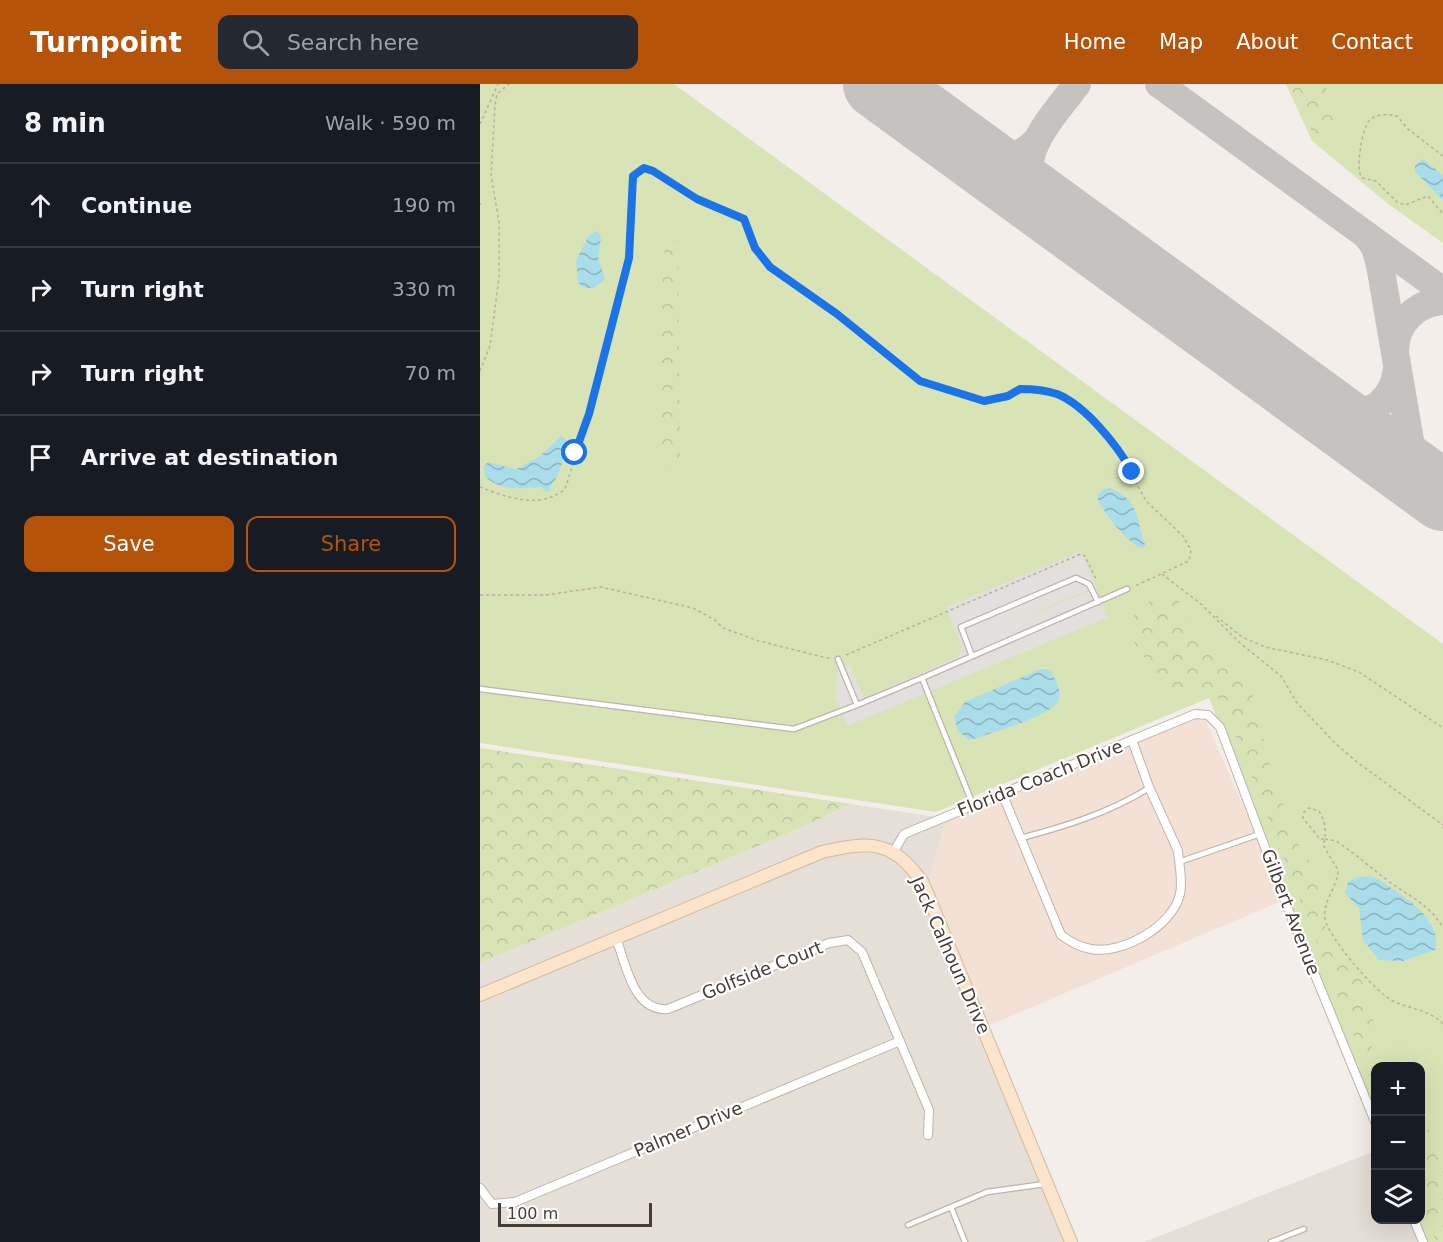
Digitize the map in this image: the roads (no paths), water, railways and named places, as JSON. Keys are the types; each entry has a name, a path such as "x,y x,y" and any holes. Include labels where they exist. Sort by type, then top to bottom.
{"street":[{"name":"Florida Coach Drive","path":"894,851 904,834 1195,714"},
{"name":"Gilbert Avenue","path":"1195,714 1208,715 1220,727 1260,834 1373,1116"},
{"path":"1002,793 1061,935 1075,945 1093,950 1117,947 1151,933 1171,913 1180,894 1178,851 1149,787 1132,740"},
{"path":"480,994 822,852 852,846 894,851"},
{"name":"Jack Calhoun Drive","path":"894,851 909,863 923,883 1071,1242"},
{"name":"Golfside Court","path":"616,938 639,999 656,1010 668,1009 829,943 848,940 862,952 929,1110 928,1135"},
{"name":"Palmer Drive","path":"480,1188 492,1204 515,1202 900,1041"},
{"path":"1416,1224 1424,1242"}],"lane":[{"path":"972,656 961,627 1055,586 1076,578 1089,584 1098,602"},
{"path":"480,689 794,729 922,678 1127,590"},
{"path":"836,659 856,705"},
{"path":"922,678 973,805"},
{"path":"1021,838 1065,827 1120,805 1149,787"},
{"path":"1179,862 1260,834"},
{"path":"908,1225 987,1192 1047,1184"},
{"path":"951,1207 965,1242"},
{"path":"1271,1242 1281,1240 1304,1229"}],"water":[{"path":"1423,159 1443,175 1443,200 1415,172 1415,165"},
{"path":"597,231 601,237 598,258 605,279 596,287 589,288 578,283 576,261 589,235"},
{"path":"561,436 566,439 565,452 550,491 546,492 541,487 504,487 490,481 485,476 484,466 488,462 516,469 539,457"},
{"path":"1110,488 1120,493 1132,505 1145,544 1143,548 1124,535 1100,503 1097,497 1103,489"},
{"path":"1045,669 1051,671 1059,691 1056,704 1048,711 969,740 958,731 954,717 965,702"},
{"path":"1358,877 1378,879 1417,908 1435,932 1435,950 1403,961 1379,960 1363,940 1359,908 1345,893 1348,882"}]}
